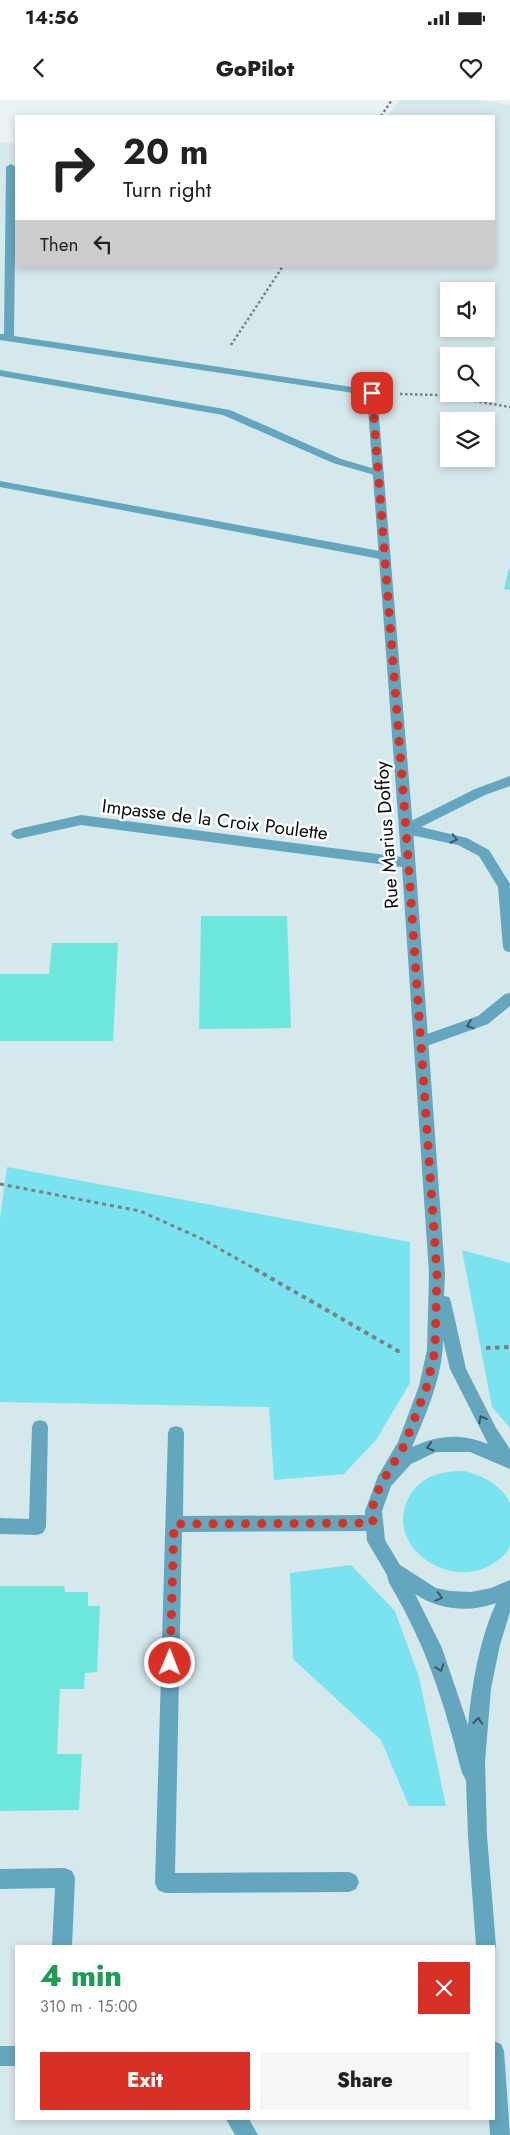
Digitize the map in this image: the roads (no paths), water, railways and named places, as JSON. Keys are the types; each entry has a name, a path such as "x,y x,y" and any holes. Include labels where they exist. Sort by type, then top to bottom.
{"street":[{"path":"5,338 11,167"},
{"name":"Rue Marius Doffoy","path":"5,338 372,393 406,829 437,1274 435,1350 427,1386 404,1446 376,1496 372,1509 379,1549 387,1562"},
{"path":"0,374 226,412 337,461 378,473"},
{"path":"0,484 385,556"},
{"path":"406,829 480,792 510,781"},
{"name":"Impasse de la Croix Poulette","path":"18,834 81,820 408,863"},
{"path":"406,829 462,841 484,853 505,887 510,948"},
{"path":"494,870 510,874"},
{"path":"421,1042 483,1020 510,998"},
{"name":"Rue Marius Doffoy","path":"437,1274 458,1369 486,1426 509,1461"},
{"path":"0,1526 37,1527 40,1427"},
{"path":"176,1433 165,1883 349,1882"},
{"path":"388,1473 405,1458 416,1452 450,1443 474,1445 492,1451 509,1461"},
{"path":"174,1524 373,1523"},
{"path":"387,1562 407,1583 435,1596 465,1601 494,1595 510,1588"},
{"path":"387,1562 424,1628 437,1659 450,1696 475,1787"},
{"path":"486,1945 475,1787 482,1683 493,1636 510,1595"},
{"path":"0,1879 65,1878 62,1945"},
{"path":"0,2056 15,2056"},
{"path":"495,2065 500,2135"},
{"path":"237,2120 248,2135"}]}
